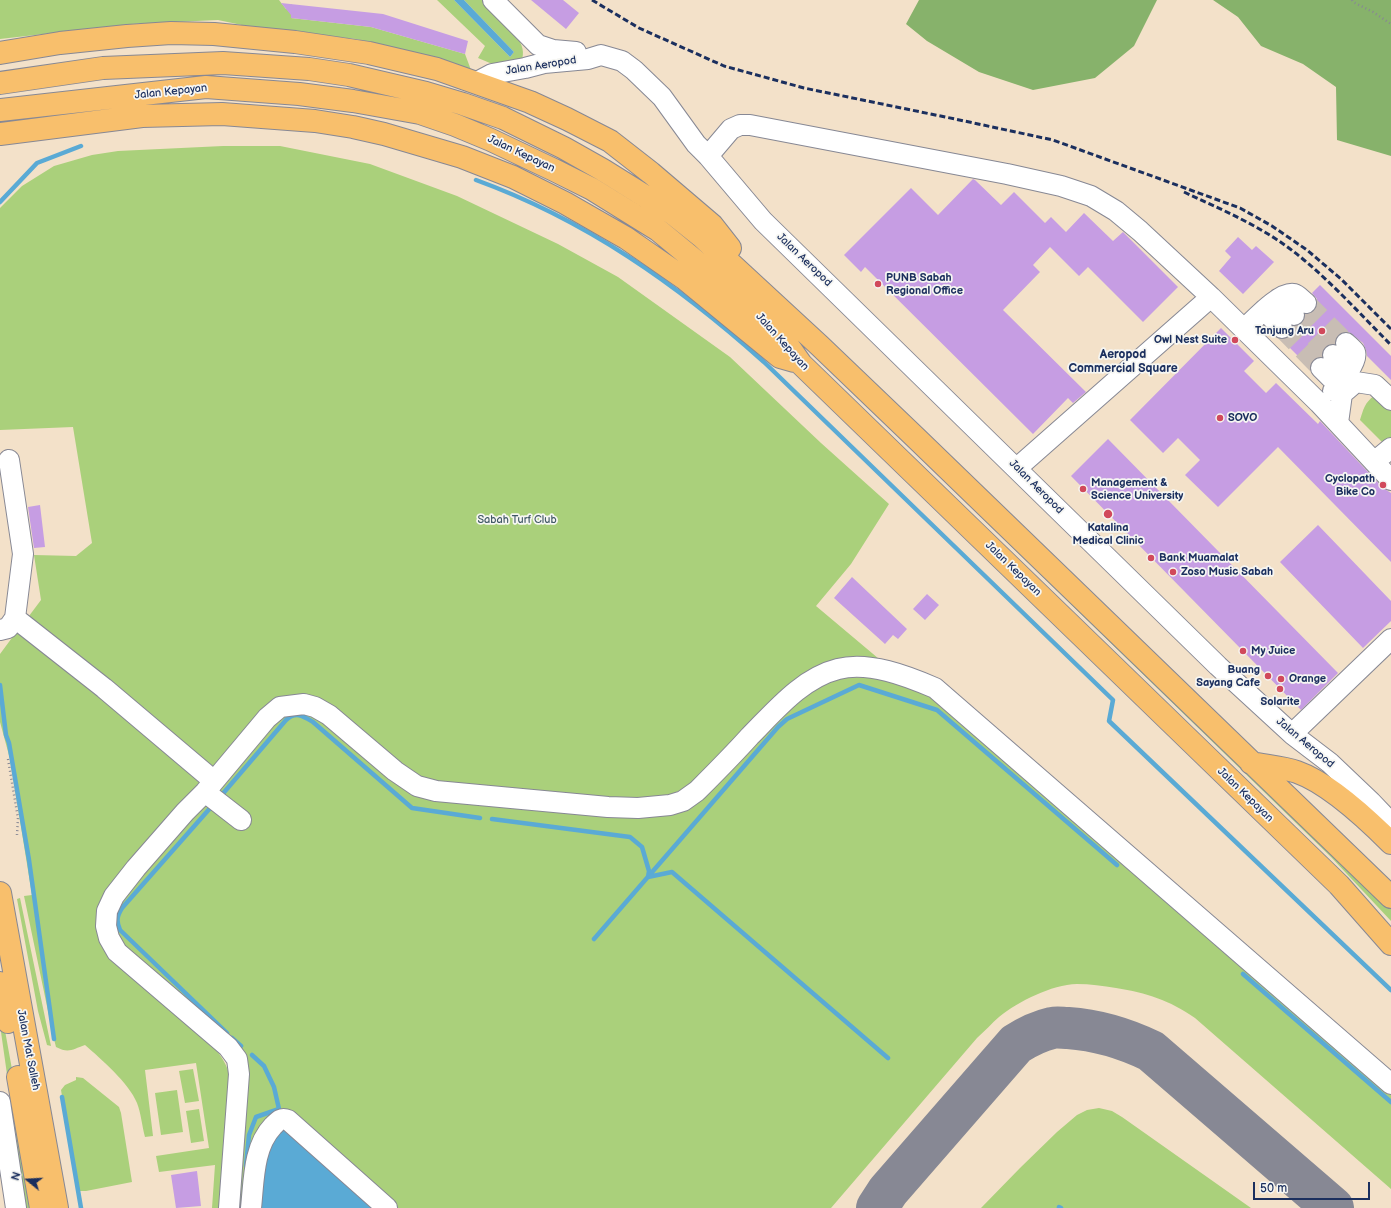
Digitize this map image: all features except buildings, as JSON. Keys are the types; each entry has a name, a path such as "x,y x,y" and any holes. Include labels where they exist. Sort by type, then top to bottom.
{"main road":[{"path":"0,53 60,43 127,36 171,33 214,34 295,42 369,53 437,69 477,82 567,118 610,141 651,173 712,225 774,305"},
{"name":"Jalan Kepayan","path":"0,84 103,68 223,63 309,69 349,75 426,93 463,104 502,118 564,148 603,170 672,214 702,237 910,432 1391,897"},
{"name":"Jalan Kepayan","path":"0,110 206,87 299,94 353,101 420,113 455,125 491,140 592,189 664,235 760,316 787,344 801,364 1339,885 1391,944"},
{"path":"0,134 142,116 222,114 315,121 384,134 462,157 514,176 565,204 626,238 685,279 780,357 801,364"},
{"path":"1251,763 1297,772 1324,786 1346,802 1391,843"},
{"name":"Jalan Mat Salleh","path":"0,893 57,1208"},
{"name":"Jalan Mat Salleh","path":"0,983 40,1208"}],"street":[{"path":"494,0 538,45 553,50 589,52 601,55"},
{"path":"511,19 528,52 525,68"},
{"name":"Jalan Aeropod","path":"477,82 492,74 544,63 588,59 601,55 622,61 634,70 662,97 696,144 763,221 1218,666 1292,734 1330,763 1391,823"},
{"path":"708,156 732,129 740,125 750,125 981,169 1061,186 1091,196 1116,211 1140,231 1211,297 1319,403 1391,480"},
{"path":"1244,329 1271,305 1283,295 1290,293 1295,294 1294,315 1271,305"},
{"path":"1017,468 1211,297"},
{"path":"1319,403 1344,378 1333,355"},
{"path":"1338,423 1342,394 1356,382 1375,385 1391,400"},
{"path":"1374,462 1391,448"},
{"path":"0,630 8,628 15,618 23,554 9,460"},
{"path":"15,618 104,688 210,786 241,820"},
{"path":"1292,734 1348,671 1391,640"},
{"path":"229,1208 239,1074 237,1059 228,1047 117,952 109,938 106,926 107,911 114,896 136,868 210,786 268,718 280,707 304,704 315,707 329,715 382,761 417,786 436,791 638,808 670,805 683,801 698,791 786,700 804,686 824,674 839,669 869,668 912,678 935,688 1391,1084"},
{"path":"0,1102 16,1208"},
{"path":"251,1208 255,1165 263,1139 267,1132 279,1119 284,1118 387,1208"}],"path":[{"path":"1352,0 1391,24"},
{"path":"8,759 18,818 17,835"}],"green space":[{"path":"0,0 279,0 286,9 292,4 291,18 371,27 465,54 471,70 429,56 356,39 256,28 218,20 131,24 0,39"},
{"path":"437,0 454,0 510,57 514,52 464,0 482,0 520,42 523,49 523,55 519,67 502,68 478,58 485,46"},
{"path":"919,0 1157,0 1134,46 1095,78 1033,90 979,72 927,41 906,24"},
{"path":"1213,0 1391,0 1391,156 1337,140 1336,87 1303,64 1261,46 1238,17"},
{"name":"Sabah Turf Club","path":"223,146 280,146 370,164 457,196 558,244 618,277 730,357 821,443 889,504 851,564 816,606 885,664 844,661 694,784 674,793 653,799 594,797 456,788 419,777 298,695 213,772 29,616 41,600 34,555 76,556 92,543 73,427 0,430 0,208 22,186 54,166 92,155 118,151"},
{"path":"766,308 1391,909 1391,921 1331,857"},
{"path":"1374,396 1391,408 1391,444 1387,447 1360,420 1366,404"},
{"path":"20,627 204,781 111,890 100,934 214,1047 226,1065 230,1077 222,1208 212,1208 215,1165 159,1172 156,1156 209,1148 196,1063 145,1070 153,1136 145,1137 137,1103 128,1087 114,1072 85,1045 68,1050 56,1047 24,896 32,895 10,759 0,722 0,654"},
{"path":"843,677 886,678 929,694 1391,1092 1391,1189 1195,1018 1176,1006 1138,992 1077,984 1057,987 1036,995 1016,1005 996,1019 977,1038 831,1208 236,1208 245,1071 117,939 115,911 122,898 278,719 288,714 302,713 313,715 328,725 387,775 663,813 790,707 824,683"},
{"path":"20,898 51,1046 47,1045 38,1011 17,899"},
{"path":"0,1025 4,1025 37,1208 26,1208"},
{"path":"193,1069 199,1101 185,1103 179,1071"},
{"path":"76,1077 83,1078 119,1107 132,1182 86,1191 78,1191 61,1090 65,1085 76,1080"},
{"path":"177,1090 183,1132 161,1135 155,1093"},
{"path":"1099,1108 1112,1111 1122,1117 1251,1208 981,1208 1057,1132 1077,1115 1087,1110"},
{"path":"199,1109 204,1141 191,1143 186,1111"}],"water":[{"path":"454,0 464,0 514,52 510,57"},
{"path":"280,1125 375,1208 254,1208 259,1166"}],"waterway":[{"path":"0,202 37,163 81,146"},
{"path":"476,180 555,214 629,257 698,307 764,362 1113,700 1109,721 1391,990"},
{"path":"0,685 6,735 9,743 29,860 54,1039"},
{"path":"594,939 778,727 787,719 859,685 937,710 1117,865"},
{"path":"220,797 286,720 290,717 300,715 313,722 412,808 480,818"},
{"path":"212,806 122,908 118,916 118,924 120,930 227,1033"},
{"path":"492,819 630,837 642,847 649,871 648,877 672,872 888,1058"},
{"path":"1243,974 1391,1102"},
{"path":"232,1038 241,1046"},
{"path":"246,1166 249,1135 256,1117 279,1109 274,1087 264,1066 252,1055"},
{"path":"62,1097 81,1208"}],"taxiway":[{"path":"877,1208 888,1191 1016,1044 1052,1028 1079,1029 1100,1033 1131,1042 1151,1051 1333,1208"}],"tunnel":[{"path":"1306,303 1346,343"},
{"path":"1294,315 1333,355"},
{"path":"1282,328 1321,368"}],"railway":[{"path":"592,0 639,28 724,66 804,88 1053,140 1240,208 1272,226 1307,250 1341,279 1391,329"},
{"path":"1184,192 1256,227 1294,252 1337,290 1391,345"}],"place":[{"name":"PUNB Sabah Regional Office","path":"878,284"},
{"name":"Tanjung Aru","path":"1322,331"},
{"name":"Owl Nest Suite","path":"1235,340"},
{"name":"SOVO","path":"1220,418"},
{"name":"Cyclopath Bike Co","path":"1383,485"},
{"name":"Management & Science University","path":"1083,489"},
{"name":"Katalina Medical Clinic","path":"1108,514"},
{"name":"Bank Muamalat","path":"1151,558"},
{"name":"Zoso Music Sabah","path":"1173,572"},
{"name":"My Juice","path":"1243,651"},
{"name":"Buang Sayang Cafe","path":"1268,676"},
{"name":"Orange","path":"1281,679"},
{"name":"Solarite","path":"1280,689"}],"district":[{"name":"Aeropod Commercial Square","path":"1123,362"}]}
